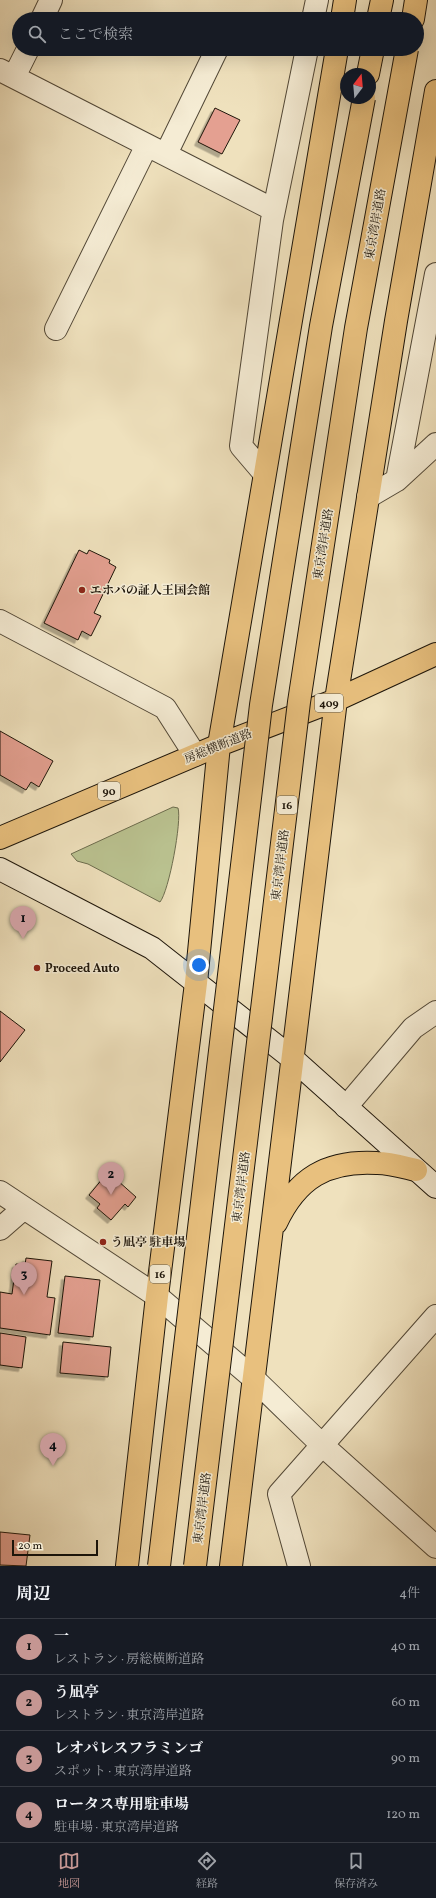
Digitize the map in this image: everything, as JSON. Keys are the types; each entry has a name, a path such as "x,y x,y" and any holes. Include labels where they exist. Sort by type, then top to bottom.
{"main road":[{"path":"343,12 345,0"},
{"path":"379,12 382,0"},
{"path":"414,12 416,0"},
{"name":"16","path":"127,1566 157,1296 196,983 218,745 336,56"},
{"path":"369,68 372,56"},
{"name":"東京湾岸道路","path":"195,1566 299,702 356,328 406,56"},
{"path":"231,1566 336,700 396,321 436,91"},
{"path":"159,1566 261,705 321,326 363,104"},
{"name":"房総横断道路","path":"0,838 218,745 336,700 436,654"},
{"path":"271,1235 283,1208 299,1186 320,1171 348,1164 377,1163 416,1170"}],"street":[{"path":"45,12 51,0"},
{"path":"314,12 317,0"},
{"path":"22,56 7,73 274,210"},
{"path":"56,329 156,150 213,56"},
{"path":"264,473 241,446 274,210 306,56"},
{"path":"397,480 435,281"},
{"path":"368,496 397,480 436,444"},
{"path":"0,621 165,708 195,755"},
{"path":"0,868 152,948 293,1059 436,1187"},
{"path":"346,1107 413,1028 436,1012"},
{"path":"0,1192 157,1296 253,1378 321,1444 436,1547"},
{"path":"0,1229 24,1208"},
{"path":"299,1566 279,1494 321,1444 436,1316"}],"green space":[{"path":"173,807 178,808 178,827 171,871 164,895 160,902 88,864 77,861 71,854"}],"building":[{"path":"215,108 240,120 222,154 198,142"},
{"name":"エホバの証人王国会館","path":"79,550 87,554 89,550 110,560 109,563 116,567 94,613 101,616 91,636 82,631 78,640 44,623"},
{"path":"0,731 53,761 39,787 31,782 26,790 0,775"},
{"path":"0,1011 25,1030 0,1062"},
{"path":"108,1172 136,1197 128,1207 125,1204 111,1220 97,1208 100,1204 89,1195"},
{"path":"26,1258 52,1261 47,1297 55,1298 50,1335 0,1328 0,1292 12,1294 16,1264 25,1265"},
{"path":"65,1276 100,1280 93,1337 58,1333"},
{"path":"0,1333 26,1337 22,1368 0,1365"},
{"path":"63,1342 111,1347 108,1377 60,1373"},
{"path":"0,1532 30,1535 26,1566 0,1565"}],"place":[{"name":"エホバの証人王国会館","path":"82,590"},
{"name":"一","path":"23,939"},
{"name":"Proceed Auto","path":"37,968"},
{"name":"う凪亭","path":"111,1195"},
{"name":"う凪亭 駐車場","path":"103,1242"},
{"name":"レオパレスフラミンゴ","path":"24,1295"},
{"name":"ロータス専用駐車場","path":"53,1466"}]}
